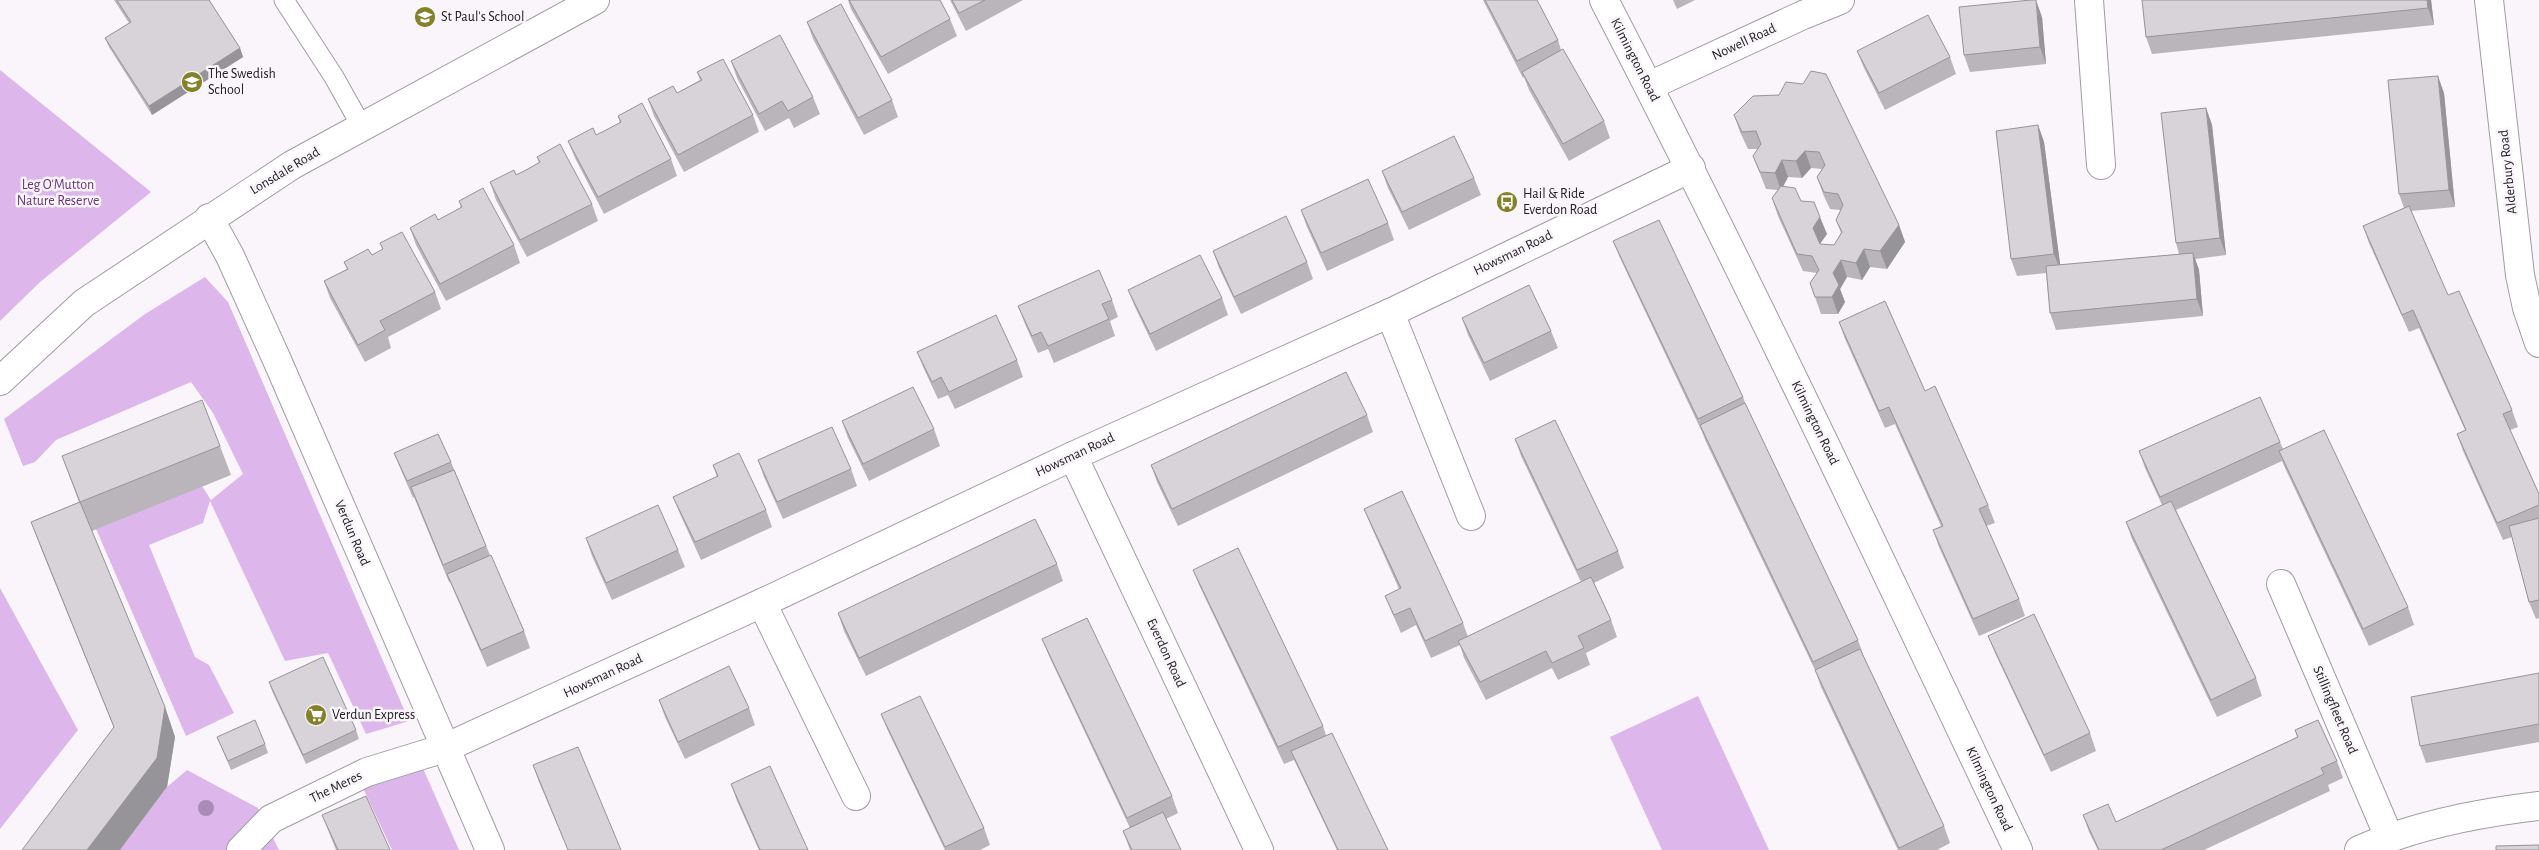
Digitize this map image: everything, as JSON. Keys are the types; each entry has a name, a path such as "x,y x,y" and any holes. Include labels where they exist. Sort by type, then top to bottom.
{"street":[{"name":"Lonsdale Road","path":"0,380 84,303 292,164 595,0"},
{"name":"Kilmington Road","path":"1604,0 1691,168 1858,512 2018,850"},
{"name":"Nowell Road","path":"1649,86 1803,15 1840,0"},
{"path":"2089,0 2102,165"},
{"name":"Alderbury Road","path":"2489,0 2520,275 2527,308 2539,343"},
{"name":"Howsman Road","path":"445,748 762,603 1073,456 1390,313 1691,168"},
{"name":"Verdun Road","path":"209,218 230,256 273,351 490,850"},
{"path":"1390,313 1471,516"},
{"name":"Everdon Road","path":"1073,456 1259,850"},
{"name":"Stillingfleet Road","path":"2281,584 2389,837"},
{"path":"762,603 856,796"},
{"name":"The Meres","path":"241,850 271,819 367,772 445,748"},
{"path":"2359,850 2389,837 2441,822 2500,810 2539,806"}],"lane":[{"path":"284,0 334,77 362,127"}],"green space":[{"name":"Leg O'Mutton Nature Reserve","path":"0,70 151,192 40,282 0,321"},
{"path":"205,277 228,302 409,721 366,734 328,653 285,661 210,501 203,523 149,545 195,657 209,665 234,713 186,736 96,529 202,486 211,500 243,474 213,413 191,382 56,440 35,462 23,466 4,419 145,314"},
{"path":"0,588 78,730 0,829"},
{"path":"1698,696 1769,850 1662,850 1610,737"},
{"path":"422,766 459,850 392,850 363,788"},
{"path":"187,770 258,808 279,850 120,850 167,787"}],"building":[{"path":"117,0 209,0 240,48 149,106 105,38 131,22"},
{"path":"849,0 940,0 950,19 881,57"},
{"path":"952,0 985,0 959,13"},
{"path":"1485,0 1537,0 1558,40 1517,61"},
{"path":"2036,0 2040,47 1964,55 1959,7"},
{"path":"2142,0 2427,0 2428,8 2146,37"},
{"path":"841,4 892,100 858,118 807,22"},
{"path":"1928,15 1950,57 1879,93 1857,51"},
{"path":"780,35 813,97 788,111 782,101 759,114 731,61"},
{"path":"1563,49 1604,121 1563,144 1522,72"},
{"path":"723,59 753,115 678,155 648,99 673,86 677,93 702,80 697,72"},
{"path":"1811,71 1826,74 1899,225 1880,251 1864,249 1856,263 1841,260 1833,273 1839,285 1832,297 1815,297 1810,283 1819,270 1812,256 1797,254 1772,198 1781,186 1795,188 1801,201 1814,202 1820,217 1813,228 1820,244 1834,245 1842,232 1836,220 1843,205 1838,194 1824,192 1817,177 1825,165 1819,152 1805,151 1796,161 1782,160 1775,173 1760,172 1753,156 1761,144 1756,131 1742,132 1734,115 1753,96 1779,95 1786,82 1803,84"},
{"path":"2438,76 2449,190 2399,194 2388,80"},
{"path":"642,103 671,159 598,197 568,141 593,128 596,135 608,129 621,122 618,116"},
{"path":"2206,108 2220,238 2176,243 2161,113"},
{"path":"2038,125 2054,254 2011,259 1996,131"},
{"path":"1454,136 1474,178 1402,212 1382,171"},
{"path":"560,144 592,204 520,240 490,182 514,170 516,175 528,169 540,162 537,157"},
{"path":"1368,179 1388,223 1321,253 1301,210"},
{"path":"483,188 514,245 440,284 410,228 435,214 438,220 462,207 459,201"},
{"path":"2409,206 2448,295 2459,291 2512,410 2503,414 2539,494 2539,505 2497,523 2457,434 2466,430 2413,310 2402,315 2363,226"},
{"path":"1286,216 1307,262 1234,297 1213,251"},
{"path":"1659,220 1743,397 1698,419 1613,241"},
{"path":"402,232 435,292 380,321 385,330 358,345 324,281 348,269 344,262 368,249 372,255 383,249 380,243"},
{"path":"2193,253 2197,299 2050,313 2046,266"},
{"path":"1200,255 1222,298 1150,334 1128,290"},
{"path":"1099,270 1112,300 1102,304 1109,319 1048,346 1041,332 1032,336 1018,306"},
{"path":"1529,285 1551,331 1484,363 1462,318"},
{"path":"1885,301 1925,391 1935,386 1988,505 1979,509 2019,599 1973,619 1933,530 1943,526 1889,407 1879,411 1839,322"},
{"path":"996,315 1017,360 949,392 941,377 932,382 917,352"},
{"path":"1346,372 1367,415 1172,509 1151,465"},
{"path":"913,387 934,429 863,464 842,421"},
{"path":"2260,397 2280,442 2160,497 2139,451"},
{"path":"202,400 220,446 80,502 62,456"},
{"path":"1745,403 1858,640 1813,662 1700,425"},
{"path":"1555,420 1618,551 1577,570 1515,439"},
{"path":"832,427 851,469 777,502 758,460"},
{"path":"2324,430 2408,607 2363,629 2279,451"},
{"path":"438,434 451,462 407,481 394,453"},
{"path":"739,453 766,510 695,542 673,497 718,476 713,465"},
{"path":"454,470 486,546 443,565 411,487"},
{"path":"1402,491 1463,623 1425,641 1410,608 1394,615 1385,596 1401,588 1364,509"},
{"path":"2171,501 2256,678 2211,700 2126,522"},
{"path":"80,502 165,707 157,758 87,850 22,850 114,727 31,522"},
{"path":"658,505 678,550 606,583 586,538"},
{"path":"2539,518 2539,600 2529,602 2509,526"},
{"path":"1035,519 1057,564 859,658 838,613"},
{"path":"1238,548 1323,726 1278,747 1193,570"},
{"path":"491,555 524,631 481,650 447,574"},
{"path":"1591,577 1611,620 1578,636 1584,648 1552,663 1546,651 1480,682 1458,641"},
{"path":"2034,614 2090,733 2044,755 1988,636"},
{"path":"1087,618 1172,796 1127,818 1042,639"},
{"path":"1860,649 1944,826 1899,848 1815,670"},
{"name":"Verdun Express","path":"323,657 356,730 303,755 269,682"},
{"path":"729,666 749,708 678,742 659,700"},
{"path":"2539,673 2539,724 2420,746 2411,697"},
{"path":"920,696 984,828 945,847 881,714"},
{"path":"255,720 265,744 228,761 217,737"},
{"path":"2318,720 2337,761 2321,768 2324,774 2161,850 2099,850 2083,815 2108,804 2116,822 2298,737 2295,730"},
{"path":"1332,733 1388,850 1338,850 1291,751"},
{"path":"578,747 621,850 568,850 533,765"},
{"path":"770,766 808,850 760,850 731,784"},
{"path":"366,796 390,850 338,850 322,815"},
{"path":"1163,812 1181,850 1132,850 1123,831"},
{"path":"2539,845 2539,850 2496,850 2496,846"}],"place":[{"name":"St Paul's School","path":"425,17"},
{"name":"The Swedish School","path":"192,82"},
{"name":"Hail & Ride Everdon Road","path":"1507,202"},
{"name":"Verdun Express","path":"316,715"}]}
